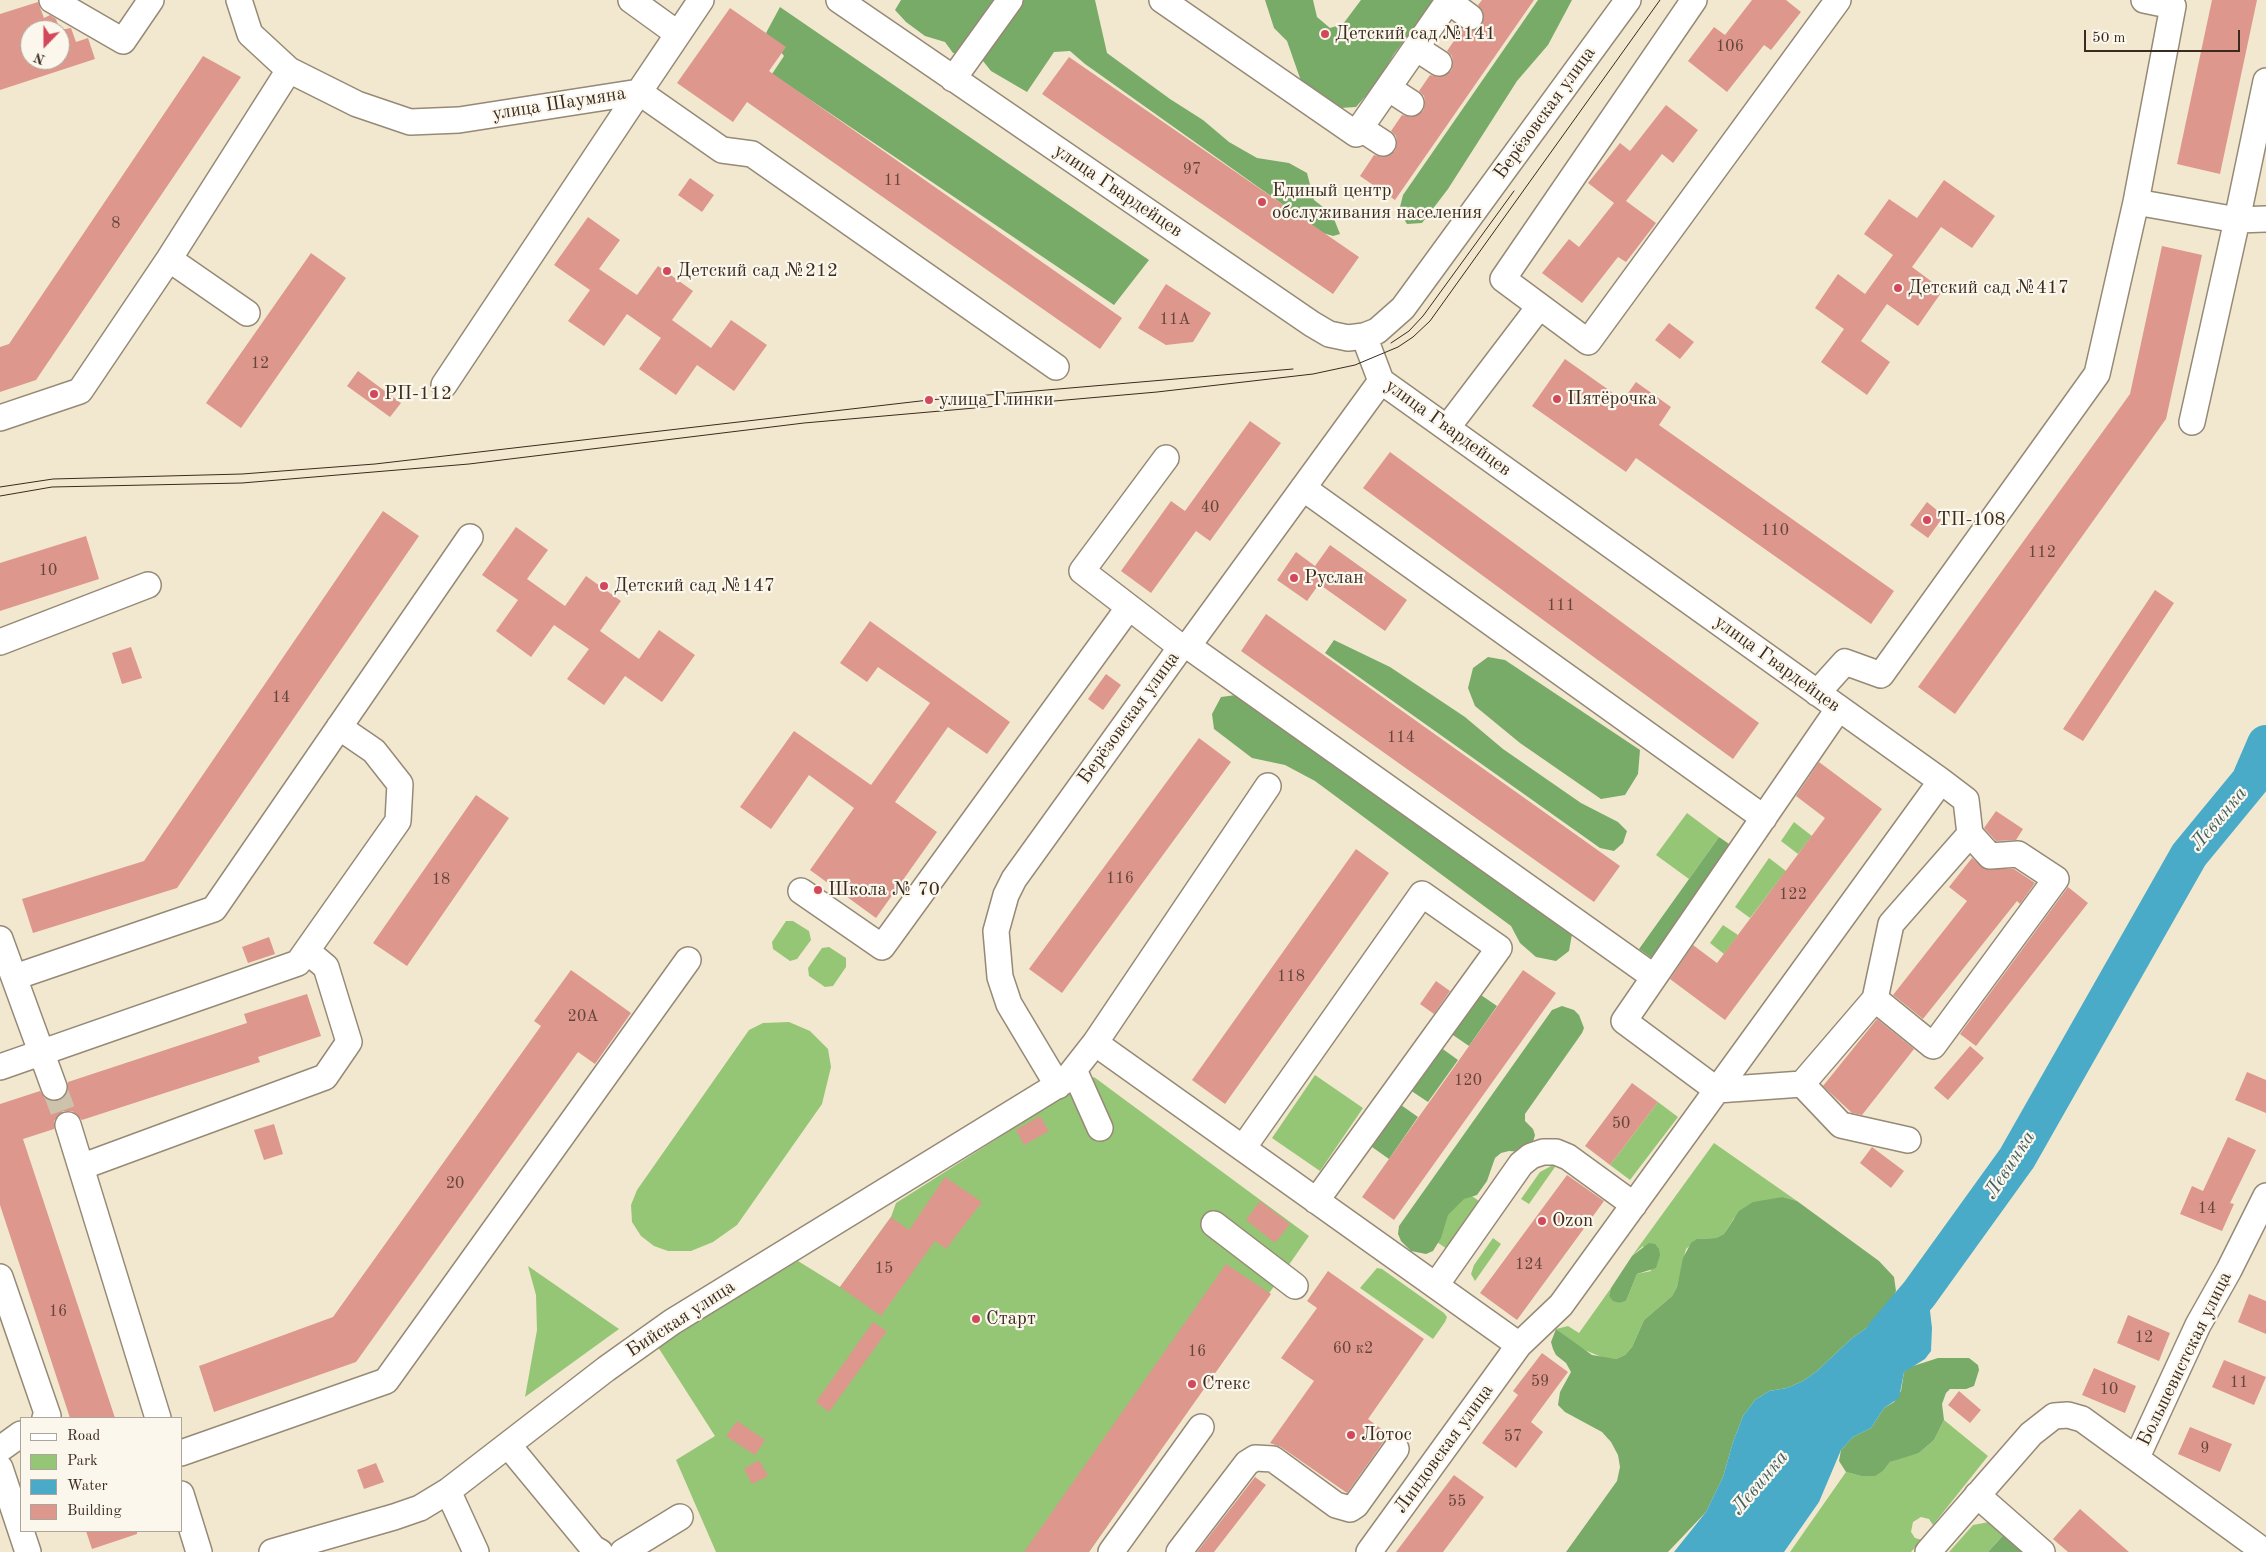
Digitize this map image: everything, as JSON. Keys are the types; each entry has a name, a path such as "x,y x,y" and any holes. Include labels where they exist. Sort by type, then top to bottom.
{"street":[{"path":"52,0 123,41 152,0"},
{"name":"улица Шаумяна","path":"240,0 250,34 289,70 357,104 410,122 459,120 639,92"},
{"path":"631,0 678,34"},
{"path":"701,0 639,92 722,150 752,154 1056,367"},
{"name":"улица Гвардейцев","path":"839,0 1312,324 1329,334 1348,338 1364,336 1381,381 1966,800 1970,834"},
{"path":"953,79 1010,0"},
{"path":"1162,0 1356,134 1448,1 1470,17"},
{"name":"Берёзовская улица","path":"1364,336 1377,331 1403,308 1628,0"},
{"path":"1694,0 1503,279 1588,342 1838,0"},
{"path":"1817,692 1845,662 1881,675 2097,374 2136,202 2172,6 2144,0"},
{"path":"1416,48 1439,63"},
{"path":"0,418 80,391 169,259 289,70"},
{"path":"2192,422 2266,81"},
{"path":"1388,88 1411,103"},
{"name":"улица Шаумяна","path":"444,385 639,92"},
{"path":"1360,128 1383,143"},
{"path":"2136,202 2237,220 2266,219"},
{"path":"169,259 247,313"},
{"path":"1447,428 1539,306"},
{"name":"Берёзовская улица","path":"1100,1128 1077,1066 1009,1004 1000,977 996,948 999,913 1014,879 1381,381"},
{"path":"1166,458 1082,571 1129,607 1654,977"},
{"path":"1303,488 1764,818"},
{"path":"14,977 214,909 470,537"},
{"path":"0,642 148,585"},
{"path":"800,891 882,947 1129,607"},
{"path":"1839,708 1624,1021 1717,1090 1802,1084 1875,998 1891,924 1970,834 1990,856 2018,854 2056,879 1933,1046 1875,998"},
{"path":"0,1067 298,964 398,820 400,784 374,751 339,727"},
{"name":"Линдовская улица","path":"1369,1552 1520,1345 1561,1305 1941,781"},
{"path":"1268,786 1077,1066 1243,1148 1520,1345"},
{"path":"1243,1148 1422,894 1499,948 1316,1200"},
{"path":"0,939 54,1087"},
{"path":"81,1167 325,1077 349,1042 326,967 307,952"},
{"path":"182,1453 386,1381 688,960"},
{"name":"Бийская улица","path":"272,1552 420,1508 448,1491 606,1369 672,1322 1077,1066"},
{"path":"1802,1084 1841,1125 1908,1140"},
{"path":"68,1125 158,1417"},
{"path":"1436,1285 1521,1164 1531,1156 1543,1152 1556,1152 1568,1157 1634,1205"},
{"name":"Большевистская улица","path":"1928,1552 2031,1434 2054,1416 2068,1415 2082,1418 2137,1458 2198,1324 2229,1270 2266,1196"},
{"path":"1214,1224 1295,1286"},
{"path":"0,1277 48,1416 46,1417"},
{"path":"1111,1552 1201,1427"},
{"path":"0,1449 20,1435"},
{"path":"508,1445 593,1548 600,1552"},
{"path":"1179,1552 1246,1462 1264,1457 1273,1459 1336,1505 1350,1509 1356,1505 1396,1449"},
{"path":"2137,1458 2265,1552"},
{"path":"0,1468 20,1528"},
{"path":"448,1491 476,1552"},
{"path":"1977,1495 2042,1552"},
{"path":"182,1497 199,1552"},
{"path":"623,1552 680,1518"},
{"path":"21,1532 28,1552"}],"green space":[{"path":"901,0 1000,0 963,54 953,53 945,42 925,36 906,22 895,10"},
{"path":"1020,0 1095,0 1107,53 1170,99 1203,120 1229,142 1257,158 1289,163 1307,173 1314,200 1332,214 1340,234 1333,236 1323,233 1085,64 1070,51 1054,52 1027,92 991,71 979,56"},
{"path":"1265,0 1313,0 1317,17 1330,28 1343,24 1361,0 1435,0 1394,54 1376,84 1356,107 1340,108 1301,81 1287,41 1274,28"},
{"path":"1538,0 1572,0 1548,45 1517,81 1448,189 1422,223 1407,224 1399,211 1403,195"},
{"path":"780,7 1149,260 1114,305 772,74 784,56 766,33"},
{"path":"1334,640 1390,667 1465,717 1503,749 1581,803 1618,822 1627,831 1623,843 1614,851 1600,848 1325,653"},
{"path":"1488,657 1505,660 1640,750 1638,774 1625,795 1601,799 1520,743 1475,706 1468,688 1473,668"},
{"path":"1236,695 1257,707 1572,934 1569,951 1556,961 1536,957 1520,943 1511,926 1315,781 1285,765 1252,758 1214,729 1212,714 1221,697"},
{"path":"1687,813 1719,837 1689,879 1656,855"},
{"path":"1794,822 1812,836 1798,854 1781,841"},
{"path":"1719,837 1732,846 1653,959 1639,949"},
{"path":"1769,858 1786,871 1750,918 1735,907"},
{"path":"786,921 793,921 809,931 811,940 797,959 790,961 773,949 772,942"},
{"path":"1723,925 1738,935 1724,954 1710,943"},
{"path":"829,947 846,958 846,967 833,986 825,987 809,976 808,968 822,948"},
{"path":"1478,993 1497,1006 1469,1046 1450,1033"},
{"path":"1562,1006 1574,1010 1579,1015 1584,1028 1525,1114 1525,1121 1533,1129 1535,1135 1533,1142 1522,1152 1509,1151 1501,1153 1495,1158 1487,1181 1477,1195 1464,1199 1448,1215 1441,1238 1433,1251 1426,1254 1411,1251 1401,1241 1398,1234 1399,1226 1552,1010"},
{"path":"789,1022 810,1031 828,1049 831,1067 822,1104 737,1225 713,1242 691,1251 668,1251 654,1246 641,1236 632,1222 631,1205 637,1190 749,1030 763,1023"},
{"path":"1440,1047 1458,1060 1428,1102 1410,1090"},
{"path":"1315,1075 1363,1108 1320,1171 1272,1138"},
{"name":"Старт","path":"1094,1077 1309,1236 1089,1552 716,1552 676,1460 715,1436 656,1344 798,1261 840,1287 891,1217 896,1203"},
{"path":"1658,1102 1678,1117 1630,1180 1610,1165"},
{"path":"1401,1105 1418,1117 1389,1159 1372,1147"},
{"path":"1714,1143 1797,1201 1783,1197 1734,1218 1724,1234 1716,1238 1698,1239 1686,1249 1677,1287 1672,1296 1644,1320 1632,1347 1625,1355 1616,1359 1604,1358 1582,1349 1556,1329 1568,1326 1579,1333 1611,1288 1609,1296 1620,1303 1626,1301 1637,1274 1651,1271 1643,1246 1632,1256"},
{"path":"1553,1165 1555,1167 1529,1204 1521,1199 1540,1172"},
{"path":"1461,1188 1483,1204 1450,1251 1428,1236"},
{"path":"1783,1197 1797,1201 1879,1261 1894,1277 1896,1291 1889,1305 1879,1319 1851,1339 1817,1371 1803,1381 1787,1388 1769,1391 1755,1400 1743,1416 1723,1477 1706,1512 1668,1552 1566,1552 1617,1481 1620,1467 1618,1455 1611,1442 1602,1432 1565,1412 1558,1405 1560,1392 1571,1372 1566,1363 1556,1355 1553,1349 1551,1342 1556,1329 1592,1355 1616,1359 1625,1355 1632,1347 1644,1320 1672,1296 1677,1287 1683,1258 1691,1243 1697,1239 1716,1238 1724,1234 1739,1211 1753,1202"},
{"path":"1493,1238 1501,1244 1475,1281 1471,1274 1474,1265"},
{"path":"1649,1243 1655,1244 1659,1249 1660,1255 1656,1268 1637,1274 1626,1301 1620,1303 1613,1301 1609,1296 1611,1288 1632,1256"},
{"path":"528,1266 619,1329 525,1397 537,1330 536,1295"},
{"path":"1377,1268 1382,1269 1444,1313 1447,1317 1445,1322 1433,1339 1360,1288"},
{"path":"1938,1358 1969,1358 1978,1365 1979,1370 1974,1386 1966,1389 1950,1389 1946,1393 1942,1404 1944,1420 1934,1440 1919,1453 1890,1462 1884,1470 1875,1476 1861,1476 1846,1472 1839,1461 1841,1450 1853,1437 1871,1428 1884,1408 1894,1402 1901,1391 1904,1372 1910,1367"},
{"path":"1944,1420 1988,1456 1933,1525 1929,1519 1921,1517 1913,1522 1911,1532 1915,1538 1922,1540 1911,1552 1790,1552 1846,1472 1861,1476 1884,1470 1890,1462 1919,1453 1934,1440"},
{"path":"1989,1522 2005,1533 1988,1552 1949,1552 1973,1525"},
{"path":"2007,1531 2041,1552 1988,1552"}],"water":[{"path":"1907,1293 1919,1294 1930,1311 1932,1328 1931,1351 1925,1359 1904,1372 1899,1398 1884,1408 1871,1428 1853,1437 1841,1450 1819,1502 1784,1552 1674,1552 1706,1512 1723,1477 1743,1416 1755,1400 1769,1391 1787,1388 1803,1381 1817,1371 1851,1339 1879,1319 1897,1299"}],"building":[{"path":"1482,0 1534,0 1395,200 1360,176 1374,155 1383,157 1395,151 1396,136 1391,131 1402,115 1411,117 1423,111 1424,96 1419,91 1430,75 1439,77 1451,71 1452,56 1447,51 1462,29 1475,30 1482,25 1483,12 1478,5"},
{"path":"1752,0 1786,0 1801,12 1771,50 1764,45 1727,92 1688,61 1714,27 1725,35"},
{"path":"2212,0 2257,0 2220,174 2177,164"},
{"path":"38,2 44,18 50,15 56,20 20,20 20,70 61,70 0,90 0,14"},
{"path":"730,8 786,47 769,71 1122,318 1100,349 747,102 733,122 677,83"},
{"path":"70,28 76,42 88,38 95,59 70,67"},
{"path":"203,56 241,77 36,380 0,392 0,347 9,344"},
{"path":"1069,57 1359,257 1333,294 1042,94"},
{"path":"1666,105 1698,130 1673,163 1662,154 1626,201 1656,223 1626,262 1618,257 1582,303 1542,273 1569,239 1579,247 1614,203 1588,183 1620,143 1630,151"},
{"path":"690,178 714,195 702,212 678,195"},
{"path":"1944,180 1995,216 1972,248 1941,227 1912,267 1943,290 1918,326 1887,304 1861,341 1890,362 1867,395 1821,362 1844,329 1815,308 1838,274 1865,294 1893,255 1864,234 1889,199 1917,218"},
{"path":"588,217 620,240 599,269 637,295 658,266 693,291 672,320 711,348 731,320 767,345 734,391 697,365 676,395 639,369 661,338 627,314 604,346 568,321 590,290 554,265"},
{"path":"2162,246 2202,255 2166,419 1955,714 1918,687 2130,394"},
{"path":"311,253 346,278 241,428 206,403"},
{"path":"1166,284 1211,313 1193,342 1166,345 1138,328"},
{"path":"1669,323 1694,342 1680,359 1655,340"},
{"path":"1565,359 1623,400 1636,382 1671,407 1659,425 1894,591 1871,624 1636,458 1626,472 1532,406"},
{"name":"РП-112","path":"358,371 401,403 390,417 347,386"},
{"path":"1250,421 1281,443 1210,541 1196,531 1151,593 1121,571 1171,501 1185,511"},
{"path":"1390,452 1759,723 1733,759 1363,488"},
{"name":"ТП-108","path":"1927,502 1944,516 1928,538 1910,525"},
{"path":"383,511 419,536 177,888 33,933 22,899 144,861"},
{"path":"516,527 548,550 527,579 565,606 586,576 621,601 600,631 639,659 659,630 695,655 662,702 625,676 604,705 567,679 589,649 554,625 531,657 496,631 518,600 482,575"},
{"path":"86,536 99,579 0,611 0,563"},
{"path":"1330,545 1407,600 1385,631 1319,584 1307,601 1277,580 1296,552 1315,566"},
{"path":"2155,590 2174,603 2083,741 2063,729"},
{"path":"1266,614 1620,866 1594,902 1241,651"},
{"path":"870,621 1010,722 987,754 948,727 895,802 937,832 876,918 810,870 854,808 809,775 771,829 740,807 794,731 871,785 930,703 878,667 867,682 840,663"},
{"path":"131,647 142,678 122,684 112,653"},
{"path":"1106,674 1121,685 1103,710 1088,699"},
{"path":"1199,738 1231,762 1062,993 1029,969"},
{"path":"1819,762 1882,809 1725,1020 1670,979 1693,945 1717,963 1825,818 1796,796"},
{"path":"476,795 509,818 407,966 373,943"},
{"path":"1996,811 2023,829 2016,840 1996,841 1984,828"},
{"path":"1356,849 1389,873 1225,1104 1192,1080"},
{"path":"1972,858 1985,869 2014,869 2035,883 2020,904 2017,901 1923,1019 1893,995 1967,901 1949,887"},
{"path":"2068,887 2088,903 1976,1046 1960,1034"},
{"path":"269,937 275,954 248,963 242,947"},
{"path":"571,970 631,1013 595,1064 578,1052 356,1362 214,1412 199,1366 333,1317 541,1026 534,1021"},
{"path":"1523,970 1556,993 1394,1220 1362,1197"},
{"path":"1436,981 1450,991 1434,1014 1420,1004"},
{"path":"307,994 321,1036 258,1057 260,1062 82,1120 72,1111 63,1111 54,1121 54,1129 23,1139 115,1417 70,1417 0,1205 0,1104 40,1091 45,1098 58,1101 65,1096 68,1082 247,1023 244,1014"},
{"path":"1877,1019 1914,1049 1862,1115 1852,1113 1823,1086"},
{"path":"1970,1046 1984,1058 1948,1100 1934,1088"},
{"path":"2247,1072 2266,1080 2266,1113 2235,1100"},
{"path":"1632,1083 1658,1102 1610,1165 1585,1146"},
{"path":"1040,1116 1049,1131 1024,1145 1016,1130"},
{"path":"274,1124 283,1154 264,1160 254,1130"},
{"path":"2228,1137 2256,1150 2230,1203 2234,1204 2222,1231 2180,1214 2192,1186 2203,1191"},
{"path":"1872,1147 1904,1171 1891,1188 1860,1163"},
{"path":"1567,1175 1604,1201 1517,1320 1480,1293"},
{"path":"945,1177 982,1202 946,1249 935,1241 881,1316 840,1287 891,1217 909,1230"},
{"path":"1260,1201 1290,1224 1275,1243 1246,1220"},
{"path":"1226,1264 1271,1294 1089,1552 1024,1552"},
{"path":"1328,1271 1424,1339 1368,1419 1391,1436 1384,1441 1347,1493 1281,1447 1270,1443 1314,1381 1281,1358 1317,1308 1307,1301"},
{"path":"2249,1294 2266,1301 2266,1334 2238,1322"},
{"path":"2128,1315 2170,1333 2159,1361 2117,1343"},
{"path":"873,1322 887,1331 829,1412 816,1402"},
{"path":"1542,1353 1568,1372 1531,1422 1543,1432 1516,1468 1482,1443 1518,1395 1513,1391"},
{"path":"2224,1360 2266,1377 2254,1405 2212,1387"},
{"path":"2094,1368 2136,1386 2125,1413 2082,1395"},
{"path":"1959,1391 1981,1410 1970,1423 1948,1405"},
{"path":"737,1421 765,1440 755,1455 726,1436"},
{"path":"2190,1427 2232,1444 2220,1472 2178,1454"},
{"path":"759,1460 768,1476 752,1484 744,1469"},
{"path":"376,1463 384,1482 364,1489 357,1470"},
{"path":"1454,1475 1484,1497 1443,1552 1396,1552"},
{"path":"1255,1477 1266,1485 1214,1552 1197,1552"},
{"path":"2080,1509 2129,1552 2068,1552 2053,1539"},
{"path":"86,1532 137,1532 137,1534 92,1549"}],"waterway":[{"name":"Левинка","path":"1885,1334 1919,1294 2017,1158 2189,855 2250,781 2266,744"}],"tunnel":[{"path":"54,1087 68,1125"}],"tram line":[{"path":"0,496 52,487 242,483 469,464 804,423 1157,392 1313,374 1355,365 1398,347 1413,337 1430,321 1660,0"},
{"path":"1391,343 1409,331 1423,316 1514,191"},
{"path":"0,487 53,479 242,474 375,464 929,400 1293,369"}],"place":[{"name":"Детский сад №141","path":"1325,34"},
{"name":"Единый центр обслуживания населения","path":"1262,202"},
{"name":"Детский сад №212","path":"667,271"},
{"name":"Детский сад №417","path":"1898,288"},
{"name":"РП-112","path":"374,394"},
{"name":"Пятёрочка","path":"1557,399"},
{"name":"улица Глинки","path":"929,400"},
{"name":"ТП-108","path":"1927,520"},
{"name":"Руслан","path":"1294,578"},
{"name":"Детский сад №147","path":"604,586"},
{"name":"Школа № 70","path":"818,890"},
{"name":"Ozon","path":"1542,1221"},
{"name":"Старт","path":"976,1319"},
{"name":"Стекс","path":"1192,1384"},
{"name":"Лотос","path":"1351,1435"}]}
